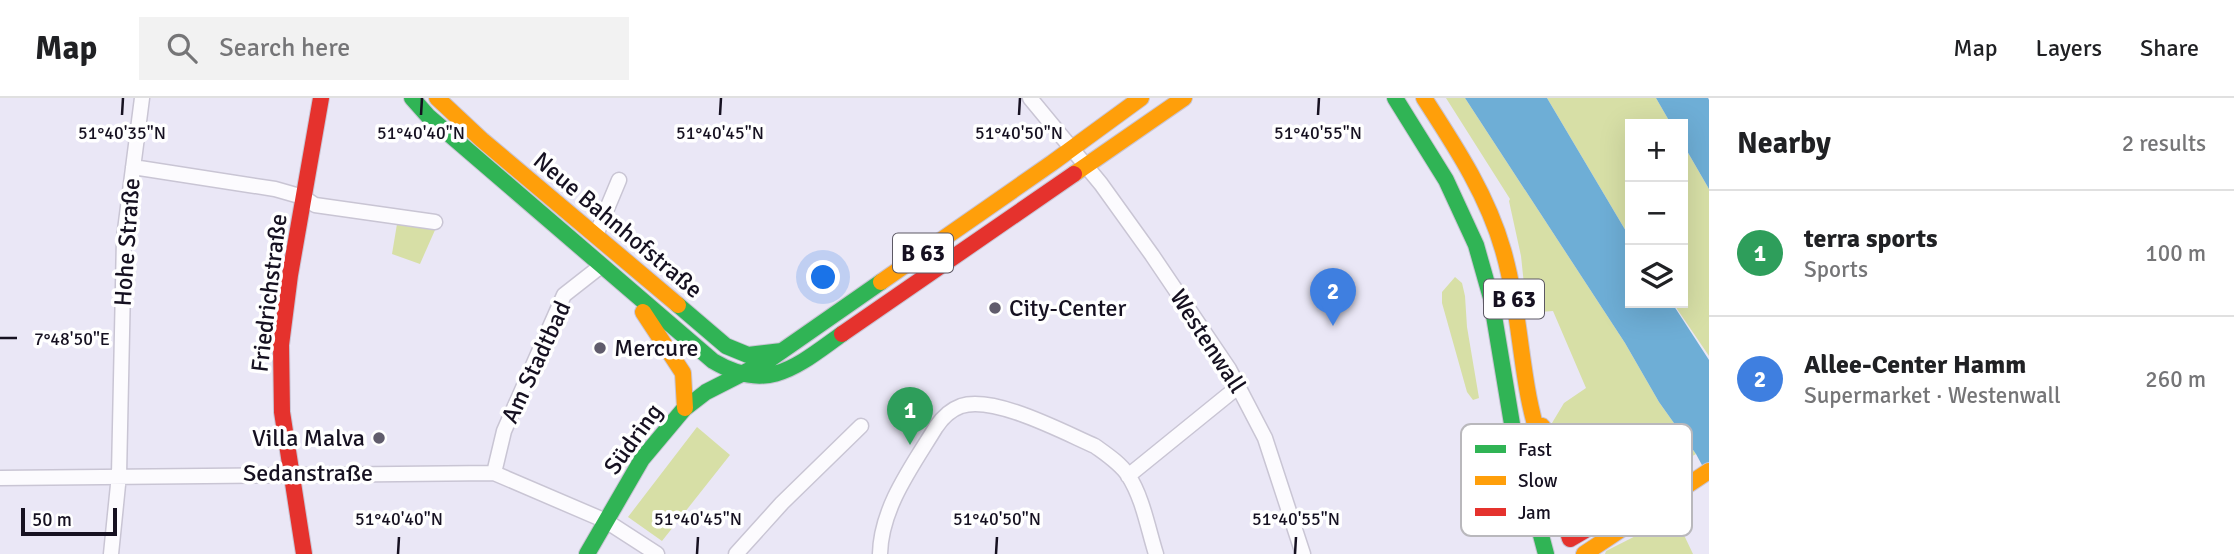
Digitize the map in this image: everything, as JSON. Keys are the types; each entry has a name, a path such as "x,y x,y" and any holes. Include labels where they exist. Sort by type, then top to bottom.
{"main road":[{"name":"Friedrichstraße","path":"304,554 282,402 281,345 321,98"},
{"name":"Friedrichstraße","path":"316,119 328,98"},
{"name":"Neue Bahnhofstraße","path":"412,98 428,116 713,361 741,376"},
{"name":"Neue Bahnhofstraße","path":"437,98 482,140 726,346 748,355 783,350"},
{"name":"B 63","path":"741,376 783,350 1141,98"},
{"name":"B 63","path":"741,376 770,378 793,368 1184,98"},
{"name":"B 63","path":"1395,98 1446,178 1483,265 1491,292 1512,424"},
{"name":"B 63","path":"1424,98 1468,167 1503,249 1515,301 1527,391 1537,424"},
{"path":"626,287 683,373 685,408"},
{"name":"Südring","path":"587,554 646,454 662,432 685,408 710,391 741,376"},
{"name":"B 63","path":"1534,413 1541,424"},
{"path":"1692,481 1709,471"},
{"name":"B 63","path":"1543,536 1548,554"},
{"path":"1584,554 1606,536"},
{"path":"1548,554 1572,546"}],"street":[{"name":"Hohe Straße","path":"111,554 119,475 122,260 142,98"},
{"name":"Westenwall","path":"1030,98 1086,165 1152,254 1239,386 1265,438 1303,554"},
{"path":"133,167 275,189 303,197 315,205 435,222"},
{"path":"596,235 618,180"},
{"name":"Am Stadtbad","path":"494,472 504,431 564,295 601,266"},
{"path":"1128,476 1239,386"},
{"path":"880,554 885,521 900,488 942,419 958,407 968,404 994,405 1056,428 1095,446 1108,456 1128,476 1156,554"},
{"path":"736,554 778,507 861,426"},
{"name":"Sedanstraße","path":"0,478 494,472 606,521 657,554"}],"green space":[{"path":"1446,98 1465,98 1675,424 1552,423 1564,403 1586,388 1553,311 1527,313 1521,256 1510,199"},
{"path":"1547,98 1656,98 1668,119 1625,119 1625,230"},
{"path":"1688,153 1709,189 1709,356 1676,308 1688,308"},
{"path":"397,224 435,230 420,264 392,254"},
{"path":"1455,277 1462,283 1465,296 1467,327 1479,398 1473,400 1467,392 1442,303 1442,292"},
{"path":"697,427 730,455 662,541 628,517"},
{"path":"1636,536 1684,536 1693,554 1605,554"}],"water":[{"path":"1465,98 1547,98 1625,230 1625,308 1675,308 1709,360 1709,478 1692,448 1692,424 1675,424 1625,343"},
{"path":"1656,98 1708,98 1709,189 1688,153 1688,119 1668,119"}],"traffic: fast":[{"path":"412,98 428,116 713,361 732,371 750,375 781,372 811,356 842,334"},
{"path":"1395,98 1446,180 1476,245 1491,298 1512,424"},
{"path":"587,554 642,459 684,409 706,392 769,360 881,282"},
{"path":"678,305 726,346 748,355 782,351"},
{"path":"1541,536 1546,554"}],"traffic: slow":[{"path":"437,98 482,140 678,305"},
{"path":"881,282 1141,98"},
{"path":"1074,174 1184,98"},
{"path":"1424,98 1469,171 1496,229 1511,284 1535,424"},
{"path":"643,312 683,373 685,408"},
{"path":"1692,482 1709,471"},
{"path":"1584,554 1611,536"}],"traffic: jam":[{"path":"304,554 282,412 281,345 290,275 321,98"},
{"path":"842,334 1074,174"},
{"path":"1569,536 1570,539 1575,536"}],"place":[{"name":"City-Center","path":"995,308"},
{"name":"Allee-Center Hamm","path":"1333,326"},
{"name":"Mercure","path":"600,348"},
{"name":"Villa Malva","path":"379,438"},
{"name":"terra sports","path":"910,445"}]}
